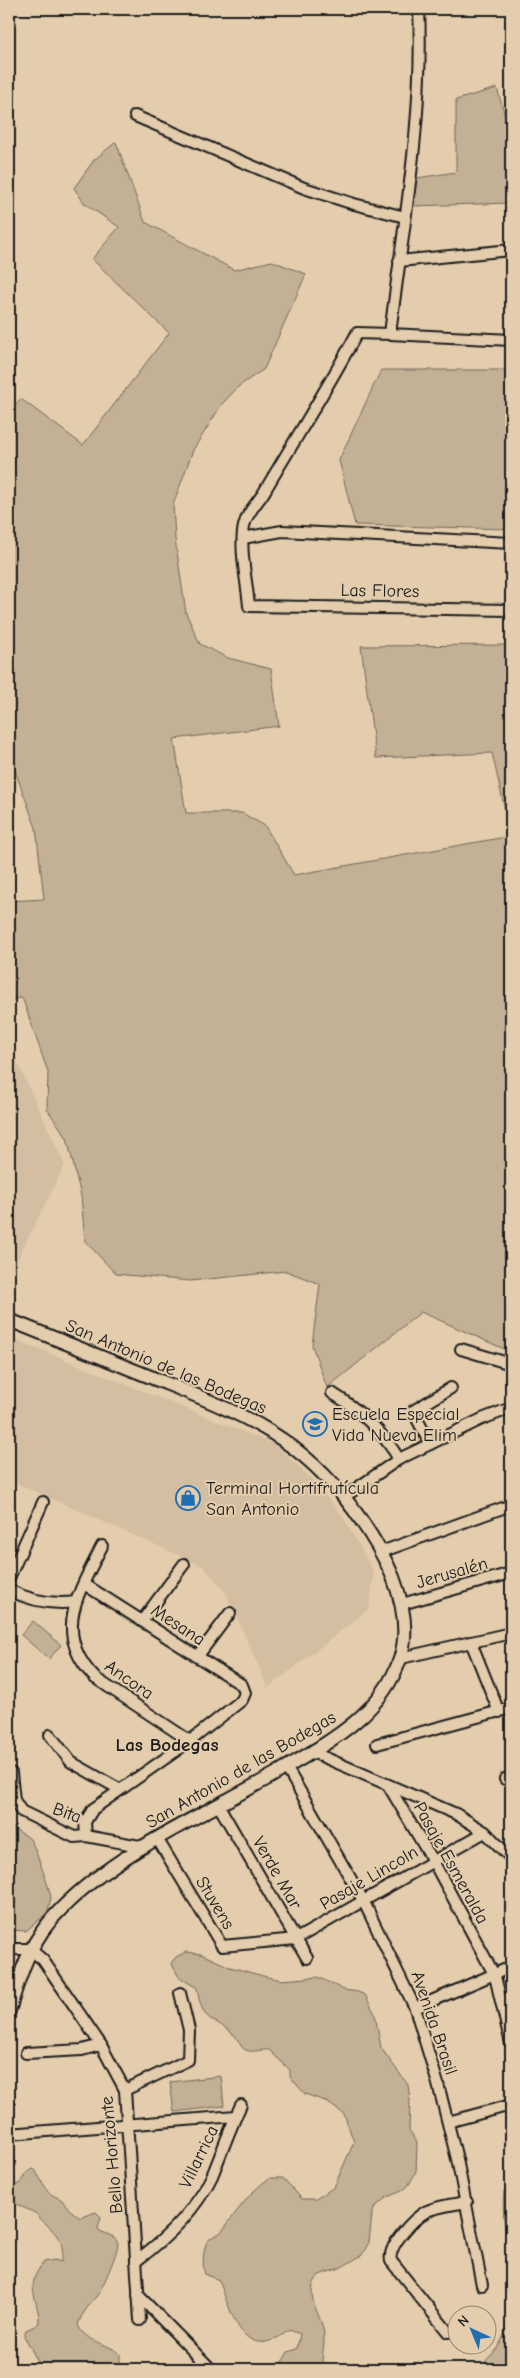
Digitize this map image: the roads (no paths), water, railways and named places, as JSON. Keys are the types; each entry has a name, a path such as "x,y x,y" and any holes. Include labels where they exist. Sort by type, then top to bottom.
{"street":[{"path":"390,334 405,217 417,97 419,9"},
{"path":"135,116 304,188 354,204 405,217"},
{"path":"399,261 511,250"},
{"path":"511,340 357,333 312,415 264,493 249,512 244,526 243,538 282,531 511,543"},
{"name":"Las Flores","path":"243,538 249,606 511,610"},
{"name":"San Antonio de las Bodegas","path":"9,1320 221,1406 257,1424 304,1454 344,1498 381,1552 393,1576 402,1604 404,1632 401,1658 383,1692 363,1716 338,1736 312,1752 122,1860 63,1906 45,1926 30,1949 20,1972 9,2011"},
{"path":"461,1349 511,1364"},
{"path":"430,1444 413,1410 451,1388"},
{"path":"332,1393 352,1406 372,1423 399,1459"},
{"path":"344,1498 399,1459 511,1408"},
{"path":"9,1578 43,1502"},
{"path":"381,1552 511,1505"},
{"name":"Ancora","path":"102,1546 75,1602 72,1625 74,1642 80,1658 89,1672 190,1741"},
{"path":"142,1621 184,1564"},
{"name":"Jerusalén","path":"402,1604 511,1573"},
{"name":"Mesana","path":"84,1584 242,1685 245,1693 242,1700 190,1741"},
{"path":"9,1590 36,1600 58,1603 75,1602"},
{"path":"197,1657 230,1613"},
{"path":"401,1658 511,1632"},
{"path":"471,1642 499,1712"},
{"path":"377,1744 511,1708"},
{"path":"50,1735 71,1762 119,1789"},
{"path":"86,1836 85,1822 90,1813 119,1789 190,1741"},
{"path":"312,1752 456,1814 485,1832 511,1858"},
{"name":"Avenida Brasil","path":"286,1767 363,1900 415,2008 448,2122 482,2285"},
{"name":"Bita","path":"11,1772 14,1800 21,1811 74,1837 86,1836 145,1847"},
{"name":"Pasaje Esmeralda","path":"388,1785 433,1861 495,1976 511,2044"},
{"name":"Verde Mar","path":"219,1806 307,1958"},
{"name":"Pasaje Lincoln","path":"296,1939 485,1832"},
{"name":"Stuvens","path":"158,1840 222,1946 296,1939"},
{"path":"9,1949 30,1949"},
{"name":"Bello Horizonte","path":"30,1949 43,1960 101,2045 125,2090 129,2125 140,2320"},
{"path":"415,2008 495,1976 511,1967"},
{"path":"125,2090 188,2060 189,2030 180,1994"},
{"path":"26,2053 82,2050 101,2045"},
{"name":"Villarrica","path":"136,2261 172,2230 203,2192 241,2105"},
{"path":"448,2122 511,2105"},
{"path":"9,2134 236,2116"},
{"path":"448,2332 390,2258 397,2241 422,2214 433,2209 466,2202"},
{"path":"138,2295 211,2369"}],"place":[{"name":"Escuela Especial Vida Nueva Elim","path":"315,1424"},
{"name":"Terminal Hortifrutícula San Antonio","path":"188,1498"}],"district":[{"name":"Las Bodegas","path":"167,1745"}]}
